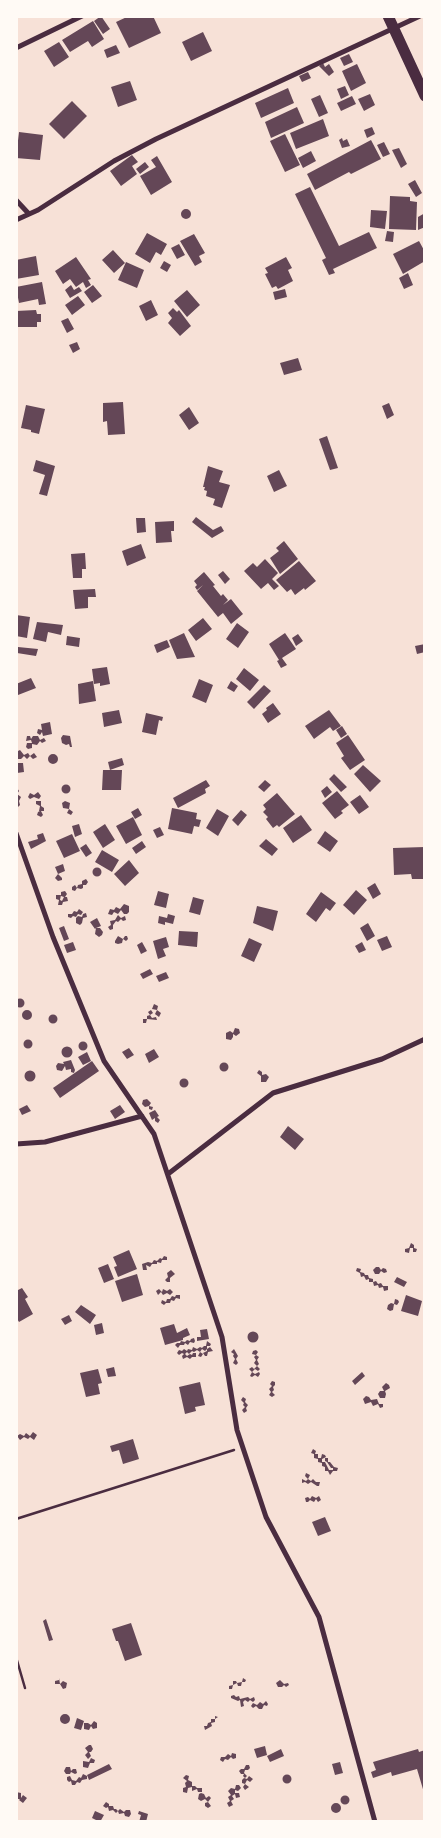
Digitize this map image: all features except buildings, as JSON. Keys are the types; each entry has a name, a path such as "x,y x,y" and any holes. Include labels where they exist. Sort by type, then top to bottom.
{"main road":[{"path":"388,16 425,96"}],"street":[{"path":"16,48 82,16"},
{"path":"16,220 38,210 114,161 156,139 420,16"},
{"path":"16,200 29,214"},
{"path":"16,833 53,937 104,1061 154,1134 222,1338 237,1430 266,1517 319,1617 375,1822"},
{"path":"168,1174 273,1093 382,1059 425,1039"},
{"path":"16,1144 45,1142 142,1116"}],"path":[{"path":"16,1519 243,1447"},
{"path":"16,1657 26,1688"}]}
